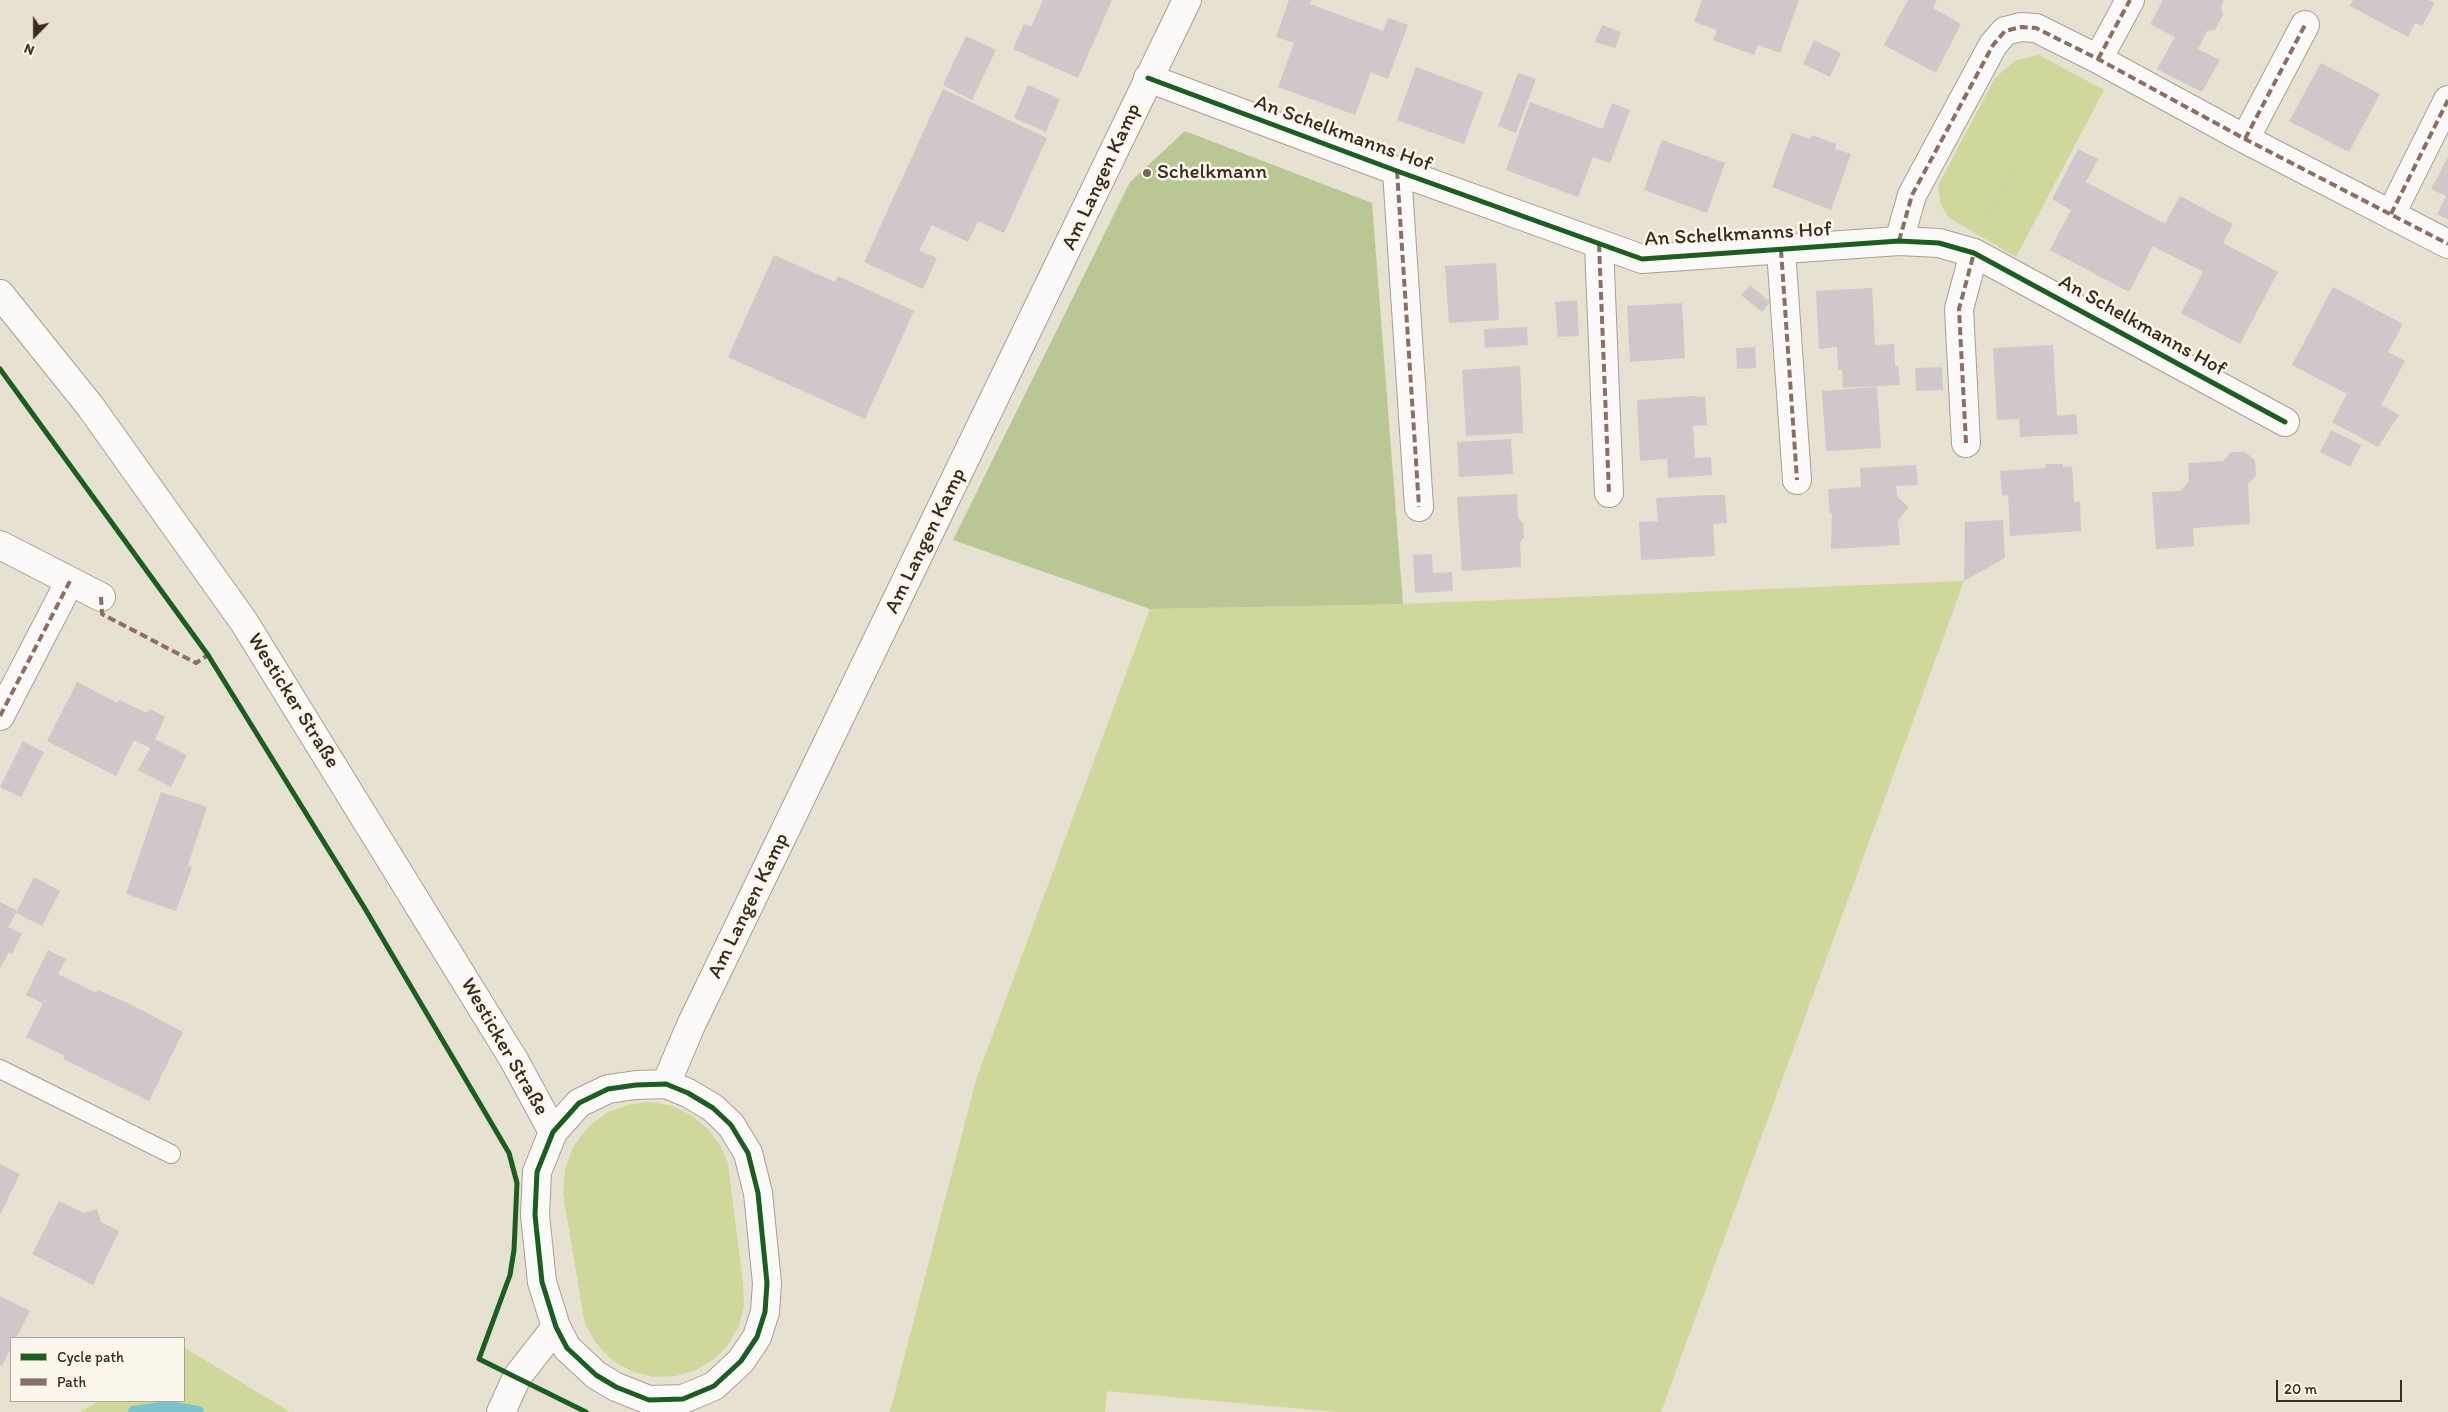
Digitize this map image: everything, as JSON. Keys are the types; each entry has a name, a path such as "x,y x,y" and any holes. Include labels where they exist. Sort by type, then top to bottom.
{"street":[{"name":"Am Langen Kamp","path":"666,1084 691,1025 1187,0"},
{"path":"2098,59 2130,0"},
{"path":"2244,139 2305,25"},
{"path":"1899,241 1912,195 1993,45 2005,31 2021,26 2036,28 2098,59 2244,139 2448,244"},
{"name":"An Schelkmanns Hof","path":"1148,78 1397,171 1642,259 1899,241 1939,243 1974,253 2286,422"},
{"path":"2390,214 2448,100"},
{"name":"An Schelkmanns Hof","path":"1397,171 1418,507"},
{"path":"1599,244 1609,494"},
{"name":"An Schelkmanns Hof","path":"1781,250 1798,480"},
{"path":"1966,443 1959,309 1974,253"},
{"name":"Westicker Straße","path":"0,294 90,406 244,622 514,1060 553,1132"},
{"path":"0,546 101,597"},
{"path":"0,716 70,581"},
{"name":"Westicker Straße","path":"636,1084 666,1084 688,1093 713,1108 731,1125 748,1152 758,1193 767,1283 765,1312 757,1337 742,1361 714,1386 686,1406 649,1400 616,1387 596,1375 567,1348 556,1327 542,1282 535,1215 537,1172 553,1132 579,1103 608,1089 636,1084"},
{"path":"501,1412 517,1378 556,1327"}],"lane":[{"path":"0,1068 170,1154"}],"path":[{"path":"1974,253 1979,233 2018,161"}],"green space":[{"path":"2039,55 2104,90 2016,257 1949,218 1941,205 1938,186 1995,78 2016,60"},
{"path":"1185,131 1372,203 1403,604 1150,609 953,540 1130,182"},
{"path":"1964,581 1661,1412 1336,1412 1107,1391 1105,1412 890,1412 976,1080 1150,609 1403,604"},
{"path":"652,1102 672,1106 691,1115 707,1128 720,1145 728,1164 743,1282 744,1306 739,1326 728,1345 714,1359 696,1370 676,1376 653,1377 631,1371 612,1360 596,1343 585,1324 563,1194 565,1170 573,1147 588,1127 608,1112 631,1104"},
{"path":"185,1348 290,1412 80,1412 97,1402 185,1402"}],"building":[{"path":"1043,0 1112,0 1078,78 1013,49 1024,24 1031,27"},
{"path":"1289,0 1312,0 1310,4 1383,31 1388,18 1408,25 1388,79 1371,72 1355,115 1278,87 1294,43 1276,37"},
{"path":"1702,0 1799,0 1780,53 1758,45 1754,55 1713,40 1717,30 1694,22"},
{"path":"1908,0 1937,0 1933,8 1961,24 1936,73 1884,45"},
{"path":"2163,0 2224,0 2221,6 2223,15 2215,30 2207,31 2198,49 2220,60 2202,92 2157,69 2175,37 2150,24"},
{"path":"2353,0 2428,0 2435,3 2422,26 2415,23 2408,37 2350,6"},
{"path":"1602,25 1621,32 1615,48 1595,42"},
{"path":"966,36 996,50 972,100 943,85"},
{"path":"1814,40 1841,53 1830,77 1803,64"},
{"path":"2321,63 2380,94 2349,152 2289,121"},
{"path":"1416,67 1483,92 1464,144 1397,120"},
{"path":"1518,73 1536,79 1516,133 1498,126"},
{"path":"1028,85 1060,99 1046,132 1014,118"},
{"path":"943,89 1047,138 1004,233 978,221 968,242 932,225 919,251 937,258 923,289 864,262"},
{"path":"1530,102 1600,128 1603,128 1612,103 1630,110 1610,163 1593,157 1578,197 1506,170"},
{"path":"1792,133 1810,139 1812,135 1836,144 1835,149 1851,154 1831,210 1772,187"},
{"path":"1662,140 1725,163 1707,213 1644,190"},
{"path":"2078,149 2098,159 2086,182 2165,224 2180,196 2233,224 2223,243 2278,272 2240,344 2181,313 2203,272 2153,246 2129,292 2050,250 2071,210 2052,199"},
{"path":"2448,157 2448,219 2437,214 2446,196 2431,189"},
{"path":"774,255 835,282 838,276 914,311 865,419 728,357"},
{"path":"1496,263 1499,320 1449,323 1445,266"},
{"path":"1750,285 1770,302 1762,312 1741,295"},
{"path":"2333,287 2403,324 2388,352 2405,361 2381,405 2399,415 2378,447 2332,422 2347,394 2292,365"},
{"path":"1872,288 1875,345 1894,344 1895,366 1898,366 1900,385 1843,388 1842,370 1838,370 1837,347 1819,349 1816,291"},
{"path":"1577,300 1579,336 1558,337 1555,302"},
{"path":"1682,303 1685,358 1630,362 1627,306"},
{"path":"1527,327 1528,345 1485,348 1484,329"},
{"path":"2053,345 2057,416 2076,414 2078,434 2020,437 2019,419 1997,420 1993,348"},
{"path":"1755,347 1756,368 1737,369 1736,348"},
{"path":"1520,366 1523,433 1466,436 1462,370"},
{"path":"1942,367 1943,390 1916,391 1915,368"},
{"path":"1877,387 1881,448 1826,451 1822,391"},
{"path":"1691,396 1705,397 1707,425 1693,426 1695,458 1711,457 1712,475 1668,478 1667,459 1640,461 1637,400"},
{"path":"2331,430 2361,445 2350,467 2320,452"},
{"path":"1511,439 1513,474 1459,477 1457,442"},
{"path":"2231,452 2245,452 2255,460 2256,475 2248,484 2250,524 2193,528 2194,546 2156,549 2152,492 2180,491 2189,481 2188,463 2223,461"},
{"path":"2045,464 2063,464 2063,467 2072,466 2074,502 2080,502 2081,531 2010,536 2008,495 2002,496 2000,471 2046,468"},
{"path":"1916,465 1918,485 1896,486 1897,497 1909,507 1898,520 1900,545 1831,549 1832,513 1830,513 1828,489 1861,487 1860,468"},
{"path":"1517,494 1518,518 1523,523 1524,537 1520,542 1521,567 1462,571 1457,497"},
{"path":"1725,495 1727,523 1713,524 1715,556 1641,560 1639,522 1658,521 1656,498"},
{"path":"2003,520 2005,558 1964,581 1965,522"},
{"path":"1432,554 1433,573 1452,572 1453,591 1415,593 1413,555"},
{"path":"77,682 118,703 119,700 147,713 150,709 165,717 155,739 187,755 171,787 138,770 150,748 134,740 116,776 47,741"},
{"path":"23,741 44,752 21,797 0,787"},
{"path":"161,792 207,807 188,865 192,867 176,911 126,894"},
{"path":"34,877 60,891 42,926 16,913"},
{"path":"0,902 16,910 8,927 22,934 12,954 9,952 0,969"},
{"path":"48,950 66,959 58,974 96,993 98,990 132,1005 183,1032 149,1101 63,1059 65,1056 26,1037 43,1003 26,995"},
{"path":"0,1164 20,1174 0,1215"},
{"path":"59,1201 84,1213 97,1209 101,1222 119,1231 93,1285 32,1254"},
{"path":"0,1296 30,1311 17,1337 10,1337 10,1350 2,1366 0,1365"}],"waterway":[{"path":"134,1412 168,1407 198,1412"}],"marked path":[{"path":"2098,59 2130,0"},
{"path":"2245,139 2305,25"},
{"path":"1899,241 1912,195 1993,45 2005,31 2021,27 2036,28 2098,59 2245,139 2448,244"},
{"path":"2391,214 2448,100"},
{"path":"1397,171 1419,507"},
{"path":"1599,244 1609,493"},
{"path":"1781,250 1797,480"},
{"path":"1966,443 1959,309 1974,253"},
{"path":"0,716 70,581"},
{"path":"101,597 102,614 196,663 208,655"}],"cycle path":[{"path":"1148,78 1397,171 1642,259 1899,241 1939,243 1974,253 2285,422"},
{"path":"0,369 208,655 364,907 509,1153 517,1183 514,1250 510,1275 479,1359 586,1412"},
{"path":"666,1084 688,1093 713,1108 731,1125 748,1153 758,1193 767,1283 765,1312 757,1337 741,1361 714,1386 683,1399 649,1400 616,1387 596,1375 567,1348 556,1327 542,1282 535,1215 537,1172 553,1132 579,1103 608,1089 636,1085 666,1084"}],"place":[{"name":"Schelkmann","path":"1147,173"}]}
